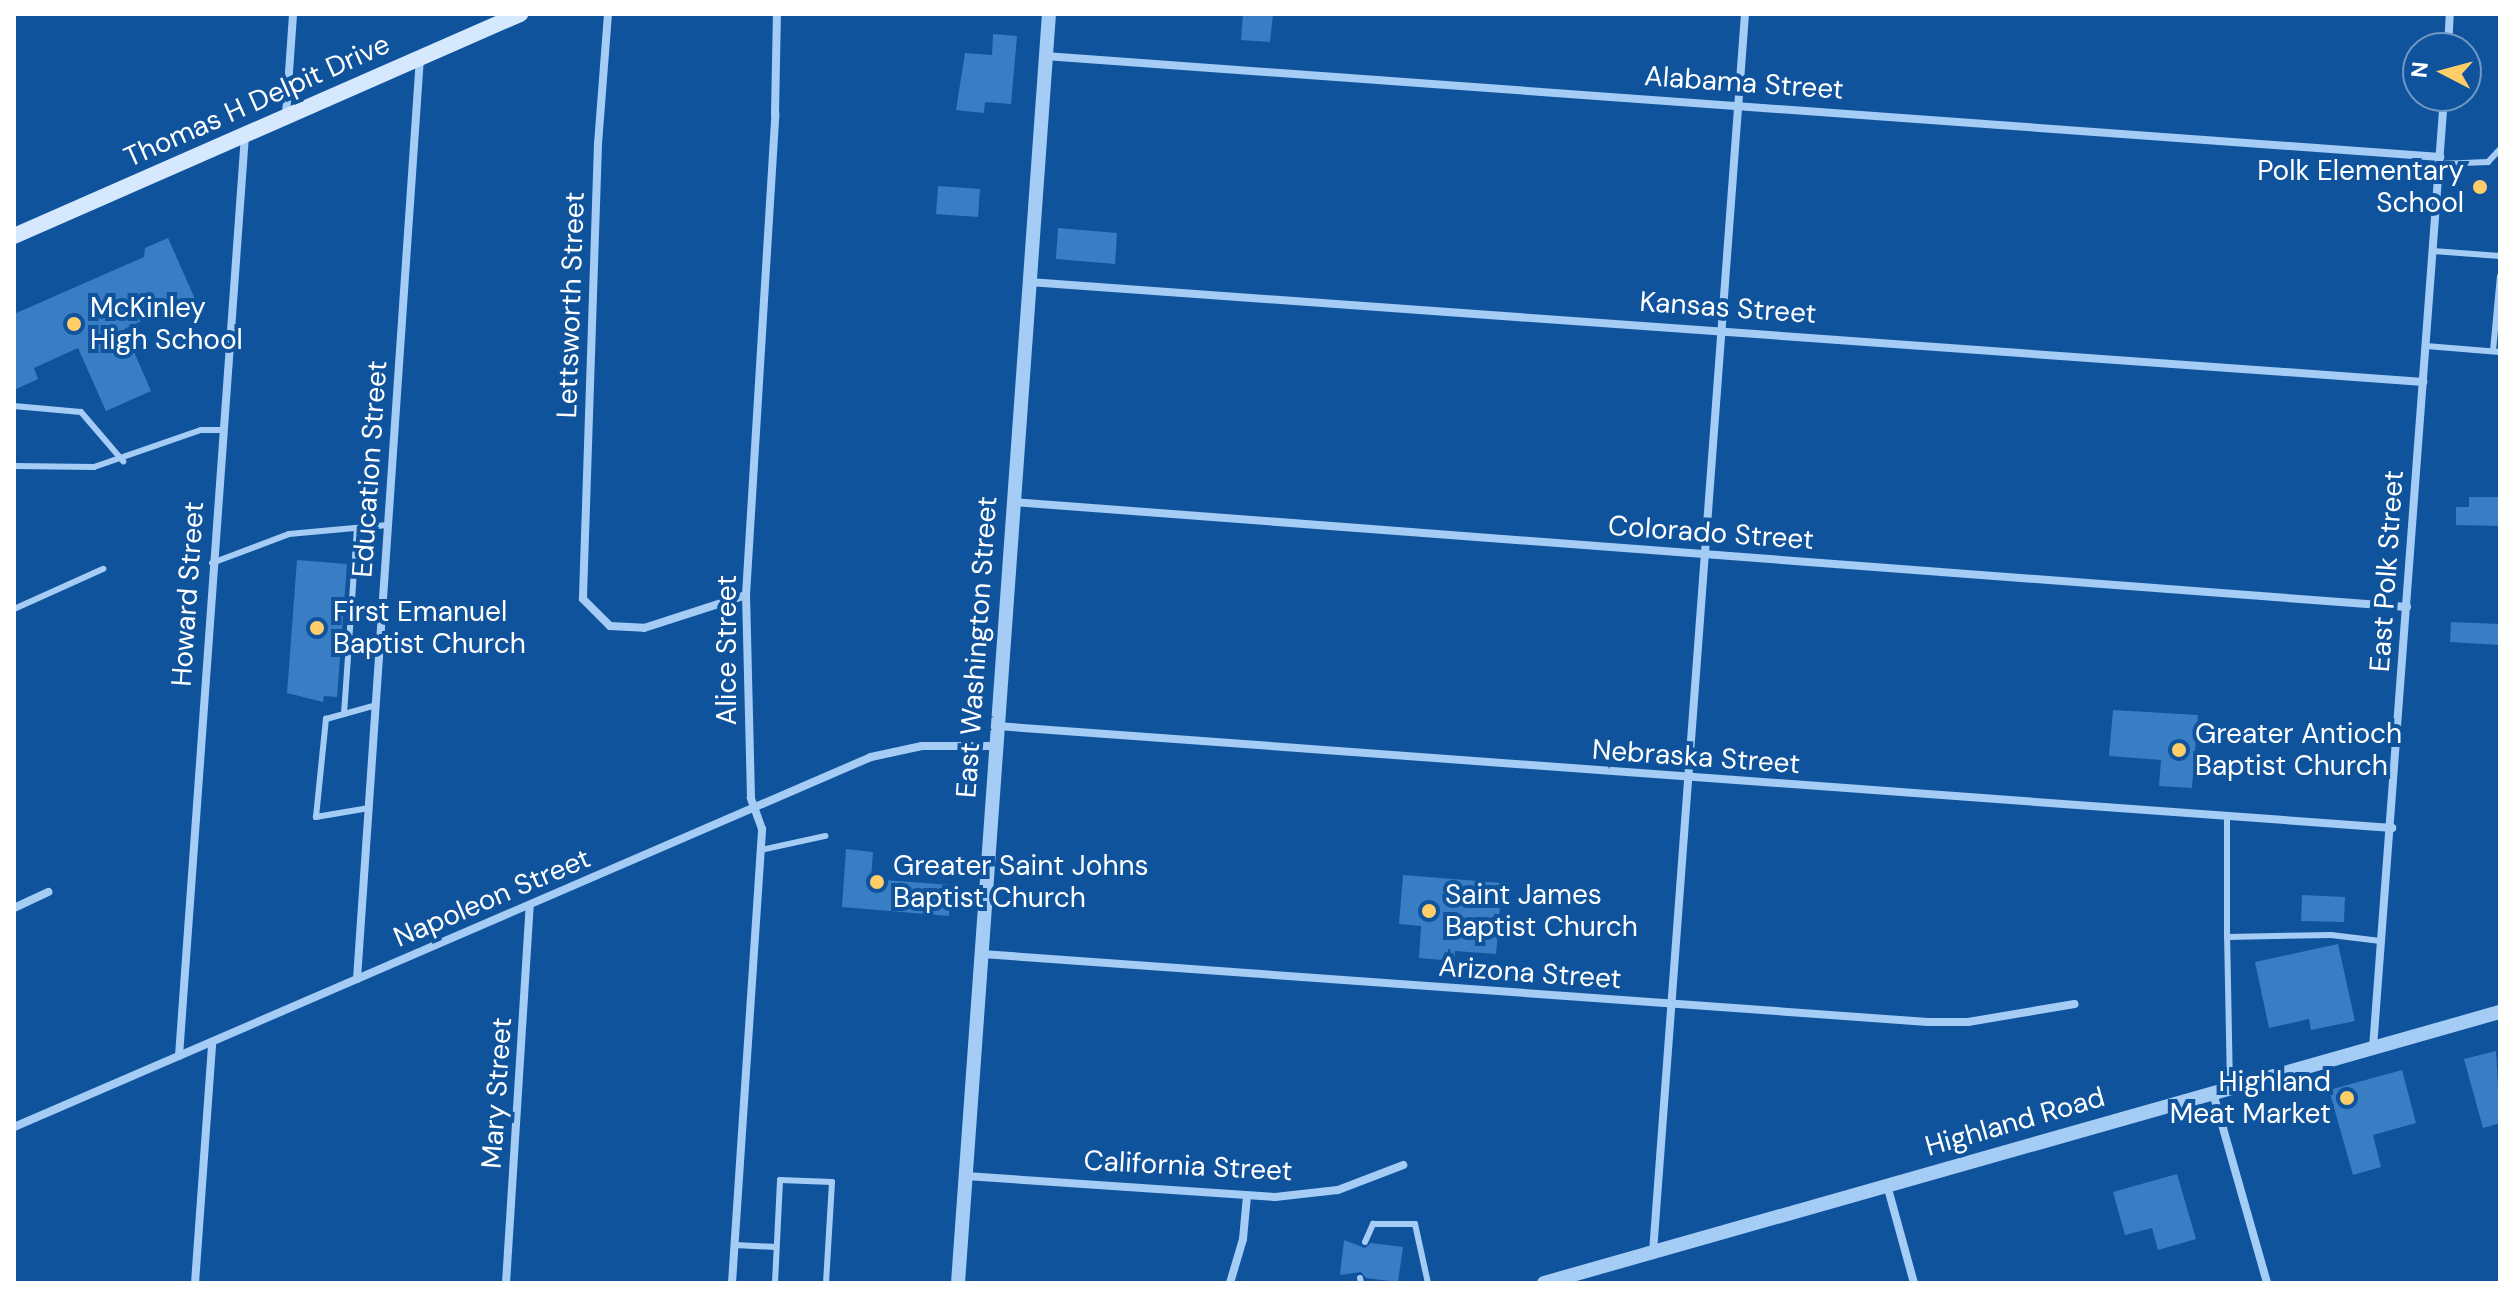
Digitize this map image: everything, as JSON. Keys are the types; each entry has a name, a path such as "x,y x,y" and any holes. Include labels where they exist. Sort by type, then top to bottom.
{"main road":[{"name":"Thomas H Delpit Drive","path":"14,236 520,14"}],"street":[{"path":"286,116 293,14"},
{"name":"Lettsworth Street","path":"608,14 598,144 583,599 610,626 644,628 746,595"},
{"name":"Alice Street","path":"732,1283 762,829 755,809 746,595 772,173 777,14"},
{"name":"East Washington Street","path":"958,1283 1049,14"},
{"path":"1653,1252 1691,779 1745,14"},
{"name":"Alabama Street","path":"1045,56 1739,105 2440,160"},
{"name":"Education Street","path":"357,979 420,58"},
{"name":"East Polk Street","path":"2373,1048 2392,828 2443,112"},
{"name":"Howard Street","path":"179,1056 245,135"},
{"name":"Kansas Street","path":"1028,282 2423,382"},
{"name":"Colorado Street","path":"1012,502 2407,607"},
{"name":"Nebraska Street","path":"997,726 2227,819 2392,828"},
{"name":"Napoleon Street","path":"14,1127 179,1056 212,1045 357,979 889,751 997,746"},
{"path":"14,908 49,892"},
{"name":"Mary Street","path":"506,1283 530,906"},
{"name":"Arizona Street","path":"982,954 1928,1022 1968,1022 2074,1004"},
{"name":"Highland Road","path":"1544,1283 2500,1012"},
{"path":"195,1283 212,1045"},
{"path":"2213,1093 2267,1283"},
{"name":"California Street","path":"966,1176 1247,1196 1338,1190 1403,1165"},
{"path":"1887,1185 1914,1283"},
{"path":"1230,1283 1243,1239 1247,1196"}],"lane":[{"path":"2440,160 2488,162 2500,149"},
{"path":"2433,251 2500,256"},
{"path":"2426,346 2497,352 2500,276"},
{"path":"14,406 81,412 123,461"},
{"path":"14,466 94,467 123,461 201,430 223,430"},
{"path":"212,563 289,534 388,525"},
{"path":"344,714 357,528"},
{"path":"14,609 103,569"},
{"path":"369,808 316,817 326,719 376,705"},
{"path":"2227,819 2230,1088"},
{"path":"761,850 825,836"},
{"path":"2227,937 2331,935 2381,941"},
{"path":"775,1283 780,1180 832,1182 826,1283"},
{"path":"1365,1242 1373,1224 1415,1224 1428,1283"},
{"path":"735,1245 776,1247"}],"building":[{"path":"1243,14 1273,14 1270,42 1241,40"},
{"path":"993,34 1017,36 1011,104 985,102 984,113 956,110 965,53 992,55"},
{"path":"938,186 980,189 978,217 936,214"},
{"path":"1058,228 1117,233 1115,264 1056,259"},
{"name":"McKinley High School","path":"168,238 199,308 175,319 170,308 124,329 151,391 106,411 78,348 34,368 38,379 14,390 14,314 144,257 145,248"},
{"path":"2469,497 2500,497 2500,526 2456,525 2456,507 2469,507"},
{"name":"First Emanuel Baptist Church","path":"297,560 347,564 337,697 324,696 323,702 287,693"},
{"path":"2451,622 2500,624 2500,645 2450,642"},
{"path":"2113,710 2198,715 2192,788 2159,786 2161,760 2109,756"},
{"name":"Greater Saint Johns Baptist Church","path":"846,849 873,852 871,879 951,885 949,916 842,907"},
{"name":"Saint James Baptist Church","path":"1403,875 1502,883 1496,954 1455,951 1454,961 1419,958 1421,926 1399,924"},
{"path":"2302,895 2345,897 2344,922 2301,921"},
{"path":"2338,944 2355,1021 2311,1030 2309,1019 2269,1028 2255,962"},
{"path":"2496,1051 2500,1123 2483,1128 2464,1059"},
{"path":"2402,1070 2416,1123 2373,1135 2381,1167 2353,1175 2329,1090"},
{"path":"2177,1174 2196,1239 2158,1250 2152,1228 2125,1235 2113,1192"},
{"path":"1344,1240 1365,1248 1371,1243 1403,1247 1398,1282 1366,1278 1361,1272 1340,1275"}],"place":[{"name":"Polk Elementary School","path":"2480,187"},
{"name":"McKinley High School","path":"74,324"},
{"name":"First Emanuel Baptist Church","path":"317,628"},
{"name":"Greater Antioch Baptist Church","path":"2179,750"},
{"name":"Greater Saint Johns Baptist Church","path":"877,882"},
{"name":"Saint James Baptist Church","path":"1429,911"},
{"name":"Highland Meat Market","path":"2347,1098"}]}
